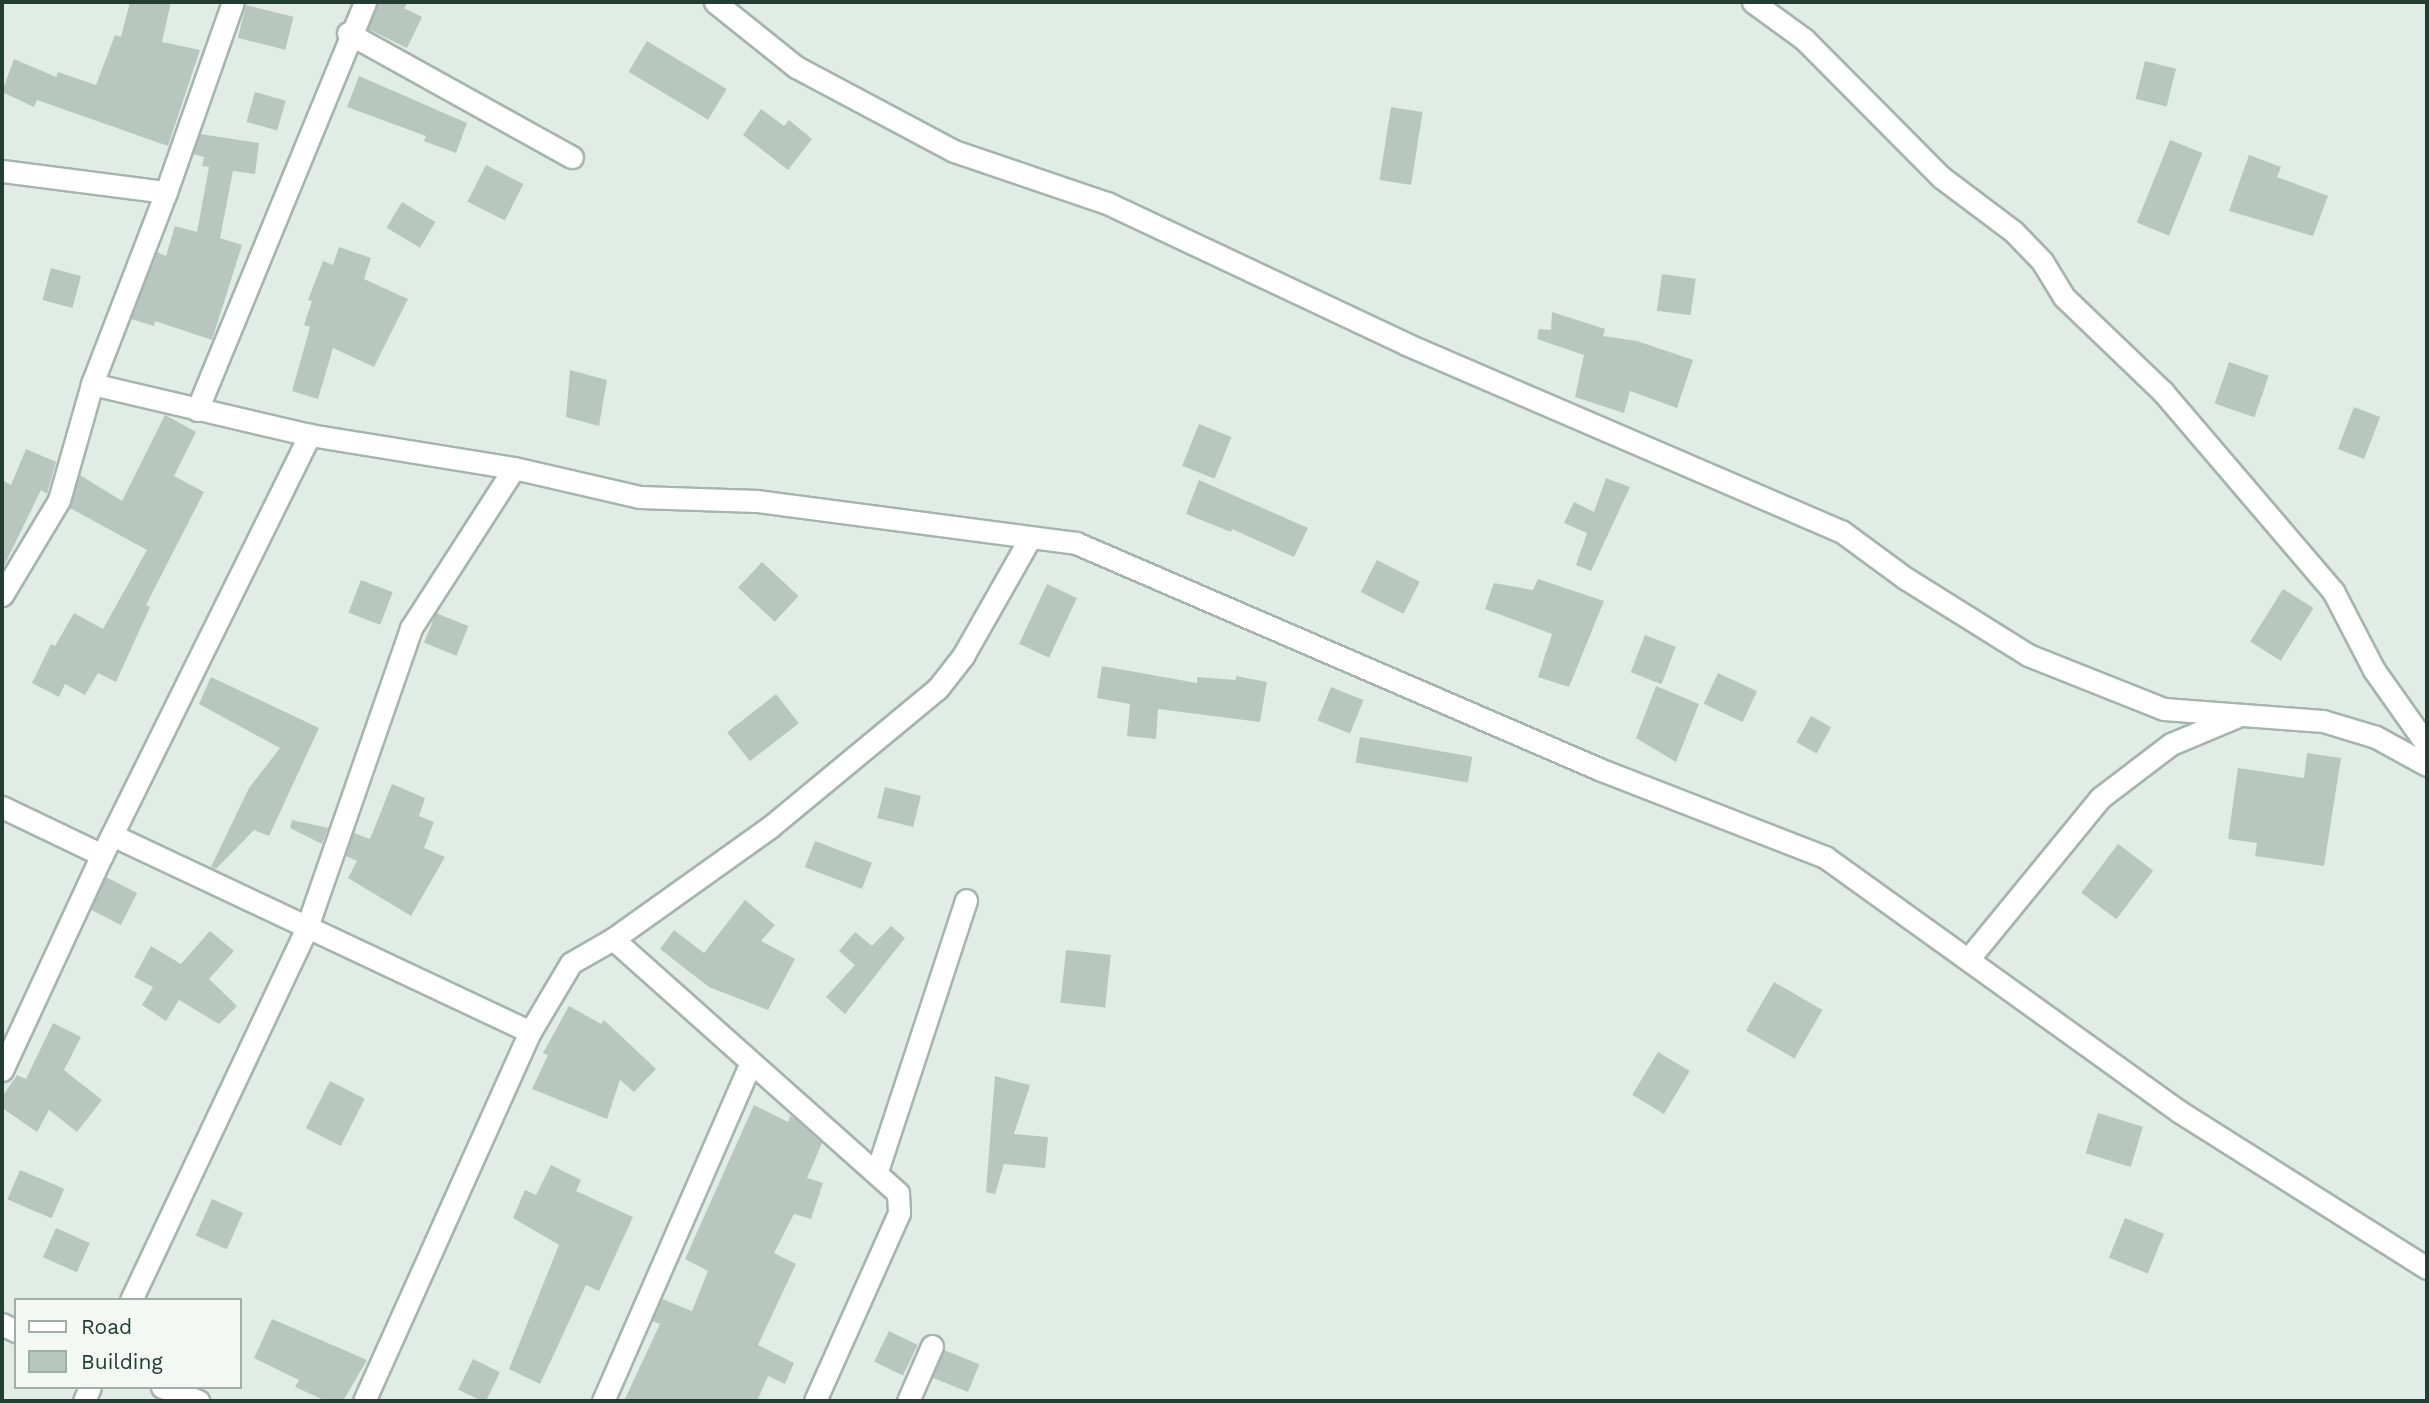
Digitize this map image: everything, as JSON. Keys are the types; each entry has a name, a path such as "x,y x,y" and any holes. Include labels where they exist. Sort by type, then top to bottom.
{"street":[{"path":"2,595 59,500 92,384 166,192 233,2"},
{"path":"197,410 348,33 365,2"},
{"path":"715,2 796,67 954,151 1107,203 1406,344 1842,531 1943,603 2028,655 2164,709 2246,712 2323,721 2376,737 2427,765"},
{"path":"1753,2 1804,39 1941,177 2013,231 2042,261 2064,297 2163,392 2333,591 2374,670 2427,745"},
{"path":"348,33 572,157"},
{"path":"2,171 166,192"},
{"path":"92,384 310,435 514,468 639,497 757,501 1092,548 1599,769 1825,857 1970,957 2180,1112 2427,1268"},
{"path":"2,1070 10,1036 310,435"},
{"path":"132,1298 307,927 411,628 514,468"},
{"path":"364,1401 530,1032 571,963 613,939 770,827 938,688 962,656 1030,538"},
{"path":"1970,957 2100,798 2171,744 2246,712"},
{"path":"2,807 102,855"},
{"path":"112,835 530,1032"},
{"path":"877,1171 965,900"},
{"path":"613,939 877,1171 898,1193 900,1213 815,1401"},
{"path":"603,1401 751,1063"},
{"path":"908,1401 932,1346"},
{"path":"167,1389 198,1401"}],"building":[{"path":"130,2 171,2 162,42 200,50 168,146 37,100 34,107 2,92 14,59 56,77 58,72 96,85 115,35 121,37"},
{"path":"378,2 408,2 404,8 422,17 407,48 368,29"},
{"path":"246,5 294,17 285,50 238,38"},
{"path":"647,41 727,89 708,120 628,72"},
{"path":"2145,61 2176,69 2167,107 2136,99"},
{"path":"359,76 467,123 456,153 424,141 426,136 347,107"},
{"path":"255,92 286,101 277,131 246,122"},
{"path":"1391,107 1423,112 1411,185 1379,180"},
{"path":"761,109 784,126 789,120 812,139 788,170 743,135"},
{"path":"200,134 259,143 255,174 233,171 220,238 242,245 212,340 155,321 154,326 131,319 157,252 166,256 175,226 197,232 209,167 202,166 204,157 193,154"},
{"path":"2170,140 2202,153 2169,236 2137,223"},
{"path":"2249,155 2281,167 2277,177 2328,196 2313,236 2229,211"},
{"path":"486,165 523,184 505,221 467,202"},
{"path":"402,202 435,222 420,248 387,228"},
{"path":"339,247 371,258 364,279 408,299 374,367 333,348 318,399 292,391 310,327 304,325 312,301 308,300 323,261 333,265"},
{"path":"51,268 81,276 72,308 42,300"},
{"path":"1662,274 1696,279 1691,315 1657,311"},
{"path":"1552,312 1605,329 1603,336 1637,341 1693,360 1677,408 1630,391 1624,413 1575,397 1584,355 1537,339 1539,329 1551,330"},
{"path":"2229,362 2269,376 2254,417 2215,404"},
{"path":"570,370 607,380 599,426 566,417"},
{"path":"2354,407 2380,417 2364,459 2338,449"},
{"path":"165,415 196,432 174,476 204,492 146,605 150,607 116,682 98,673 85,695 65,684 59,697 32,683 51,644 55,646 74,613 103,629 147,550 70,508 80,475 122,501"},
{"path":"1199,424 1231,437 1215,479 1182,466"},
{"path":"26,449 56,462 47,494 41,490 2,570 2,480 11,485"},
{"path":"1606,478 1630,487 1591,571 1576,565 1587,533 1564,523 1574,502 1594,512"},
{"path":"1199,480 1308,528 1294,557 1232,529 1231,532 1186,514"},
{"path":"1377,560 1420,582 1403,614 1361,592"},
{"path":"762,562 799,596 775,622 738,588"},
{"path":"1538,579 1604,601 1569,687 1538,677 1552,634 1485,609 1494,583 1533,590"},
{"path":"361,580 393,592 380,625 348,613"},
{"path":"1047,584 1077,598 1049,658 1019,644"},
{"path":"2283,589 2314,608 2281,661 2250,642"},
{"path":"436,613 468,626 456,656 424,643"},
{"path":"1645,635 1676,647 1661,684 1631,672"},
{"path":"1102,666 1197,683 1197,677 1236,680 1236,676 1267,682 1260,722 1158,709 1156,739 1127,736 1130,704 1097,698"},
{"path":"1718,673 1757,691 1743,722 1704,704"},
{"path":"211,677 319,728 269,836 254,830 216,869 211,867 249,788 280,748 199,704"},
{"path":"1656,686 1699,704 1676,762 1636,738"},
{"path":"1331,687 1363,700 1350,733 1318,720"},
{"path":"776,694 799,723 750,761 727,732"},
{"path":"1811,716 1831,727 1817,753 1796,742"},
{"path":"1360,737 1472,757 1468,782 1355,763"},
{"path":"2307,753 2341,758 2324,866 2255,856 2257,843 2228,839 2238,768 2304,778"},
{"path":"392,784 425,798 419,816 434,822 424,848 445,857 411,916 348,878 357,861 346,856 354,833 370,839"},
{"path":"885,787 921,796 913,827 877,818"},
{"path":"292,820 328,828 322,844 290,828"},
{"path":"815,841 872,863 862,889 805,867"},
{"path":"2118,844 2153,870 2116,919 2081,893"},
{"path":"106,877 137,893 121,925 90,909"},
{"path":"745,900 775,925 761,941 795,959 768,1010 709,987 660,949 674,930 704,953"},
{"path":"891,926 905,938 845,1014 826,997 855,965 839,951 855,932 872,946"},
{"path":"210,931 234,951 209,979 237,1006 219,1024 179,1000 166,1021 142,1005 153,987 134,977 151,946 181,964"},
{"path":"1066,950 1111,955 1105,1007 1060,1003"},
{"path":"1774,982 1822,1010 1794,1058 1746,1030"},
{"path":"569,1006 601,1024 604,1020 656,1069 634,1092 620,1080 607,1119 532,1089 548,1055 543,1053"},
{"path":"53,1023 81,1037 64,1070 102,1100 77,1132 49,1110 37,1132 2,1108 2,1097 17,1075 26,1079"},
{"path":"1658,1052 1690,1071 1664,1114 1632,1095"},
{"path":"995,1076 1030,1085 1014,1134 1048,1137 1045,1168 1004,1164 995,1194 986,1192"},
{"path":"330,1081 365,1099 341,1146 306,1128"},
{"path":"754,1105 788,1122 790,1116 794,1118 822,1143 807,1178 823,1183 811,1219 794,1214 774,1253 796,1264 758,1345 794,1363 785,1384 768,1376 757,1401 624,1401 660,1324 652,1321 662,1299 692,1311 708,1271 685,1259"},
{"path":"2098,1113 2143,1127 2131,1167 2086,1153"},
{"path":"551,1165 581,1180 576,1191 633,1217 599,1291 586,1285 540,1384 509,1369 559,1245 513,1218 525,1190 536,1195"},
{"path":"20,1170 64,1189 52,1218 7,1199"},
{"path":"212,1199 243,1213 227,1249 196,1236"},
{"path":"2125,1218 2164,1234 2148,1274 2109,1258"},
{"path":"56,1228 90,1243 77,1272 43,1257"},
{"path":"272,1319 367,1360 343,1401 326,1401 295,1387 299,1380 254,1358"},
{"path":"889,1331 918,1345 903,1376 874,1362"},
{"path":"944,1350 979,1364 968,1392 933,1378"},
{"path":"473,1359 500,1372 486,1401 458,1390"}]}
